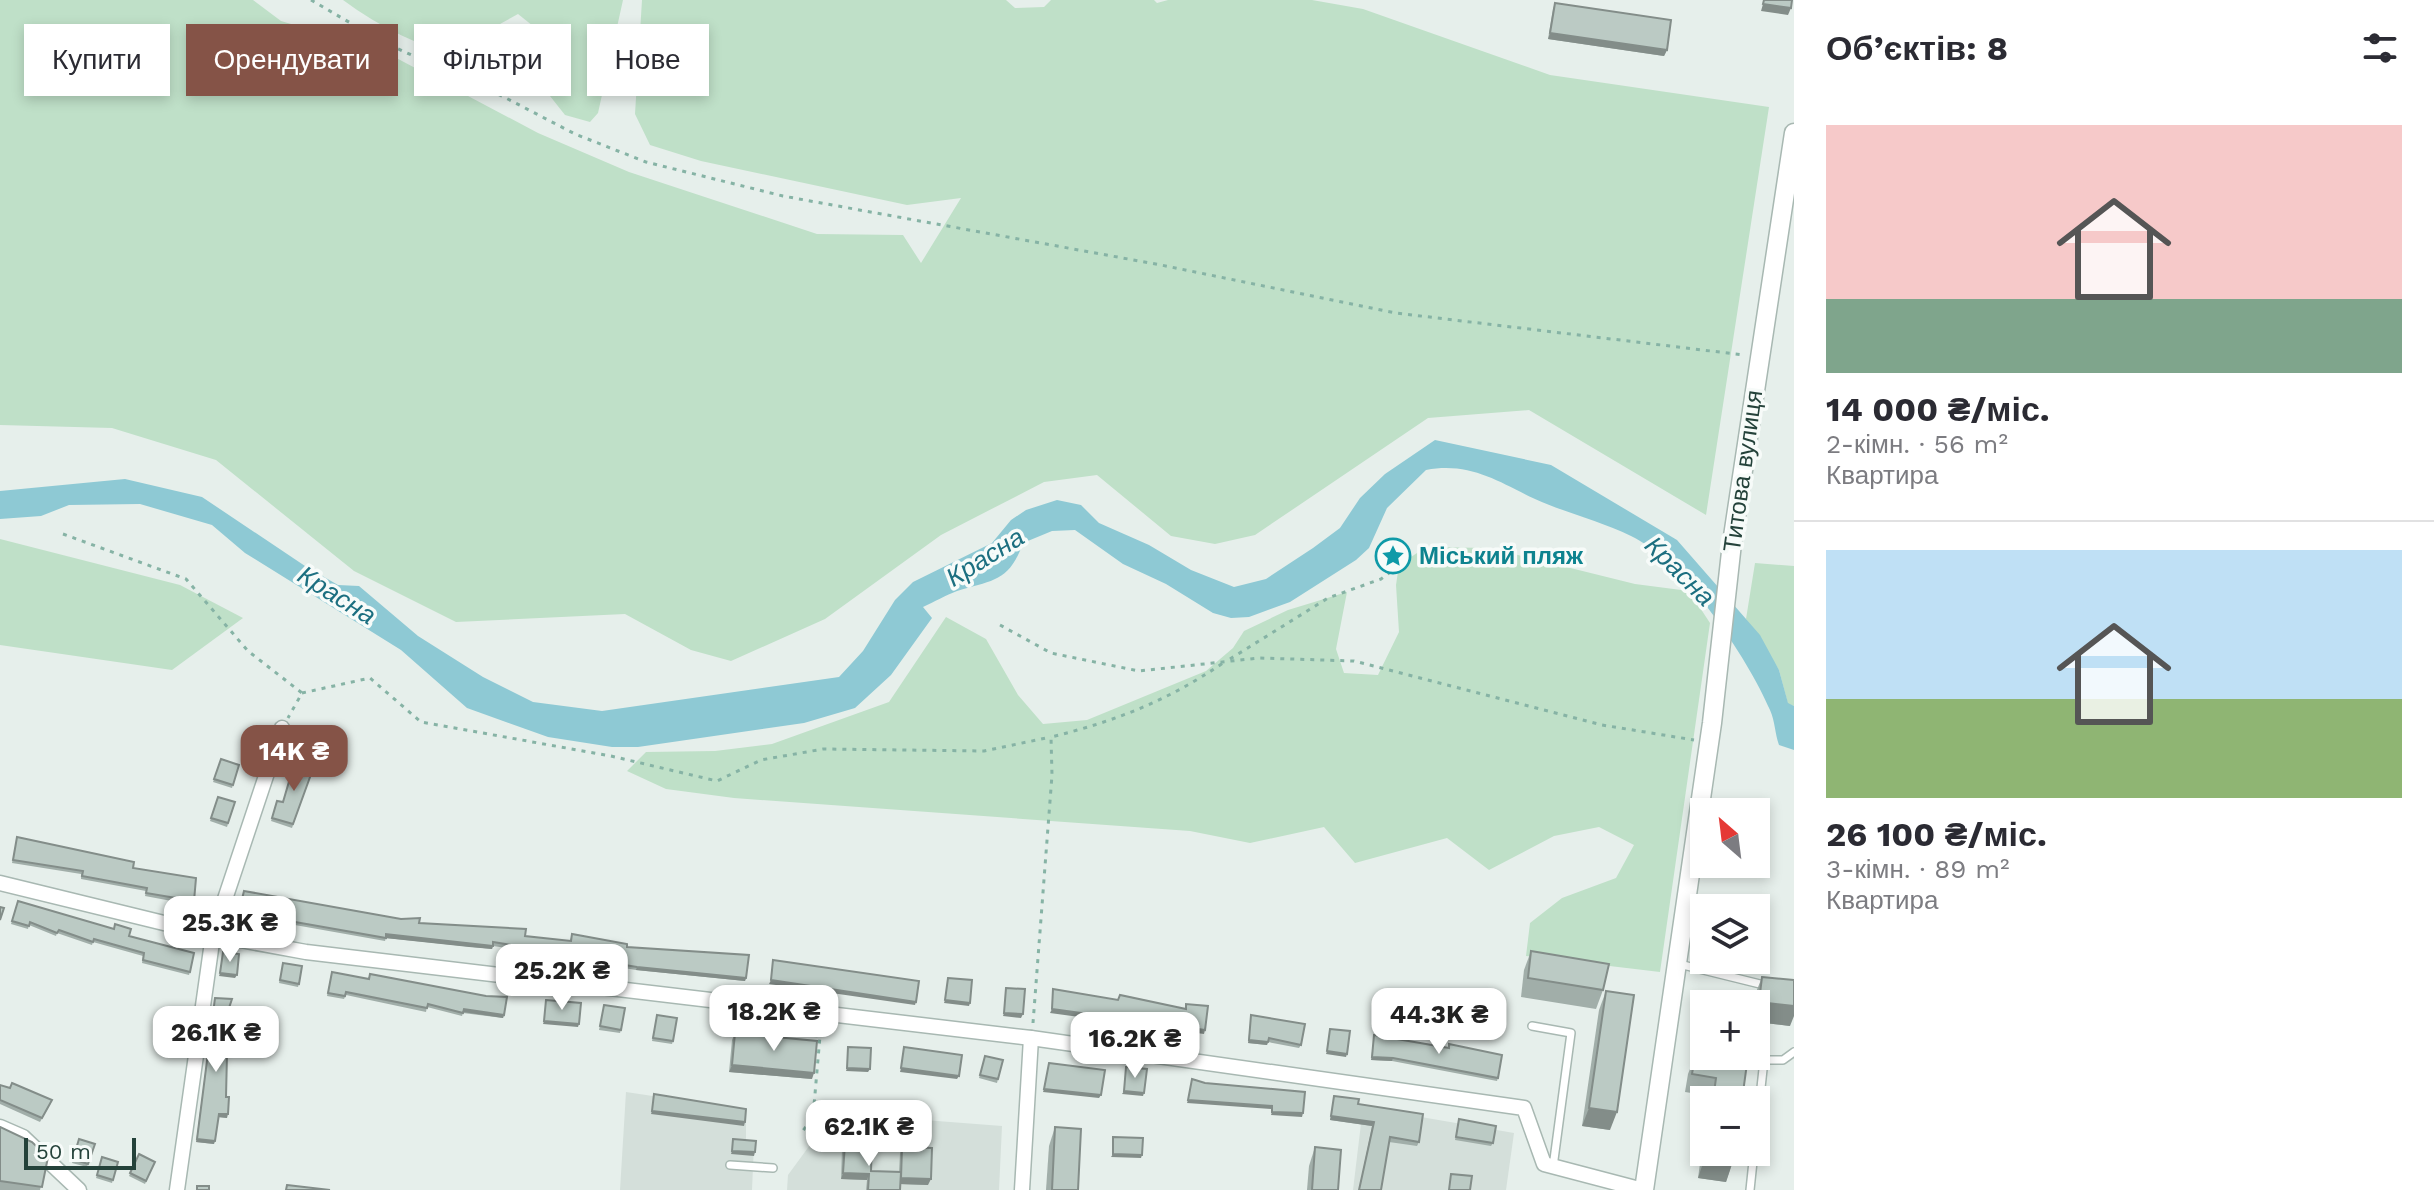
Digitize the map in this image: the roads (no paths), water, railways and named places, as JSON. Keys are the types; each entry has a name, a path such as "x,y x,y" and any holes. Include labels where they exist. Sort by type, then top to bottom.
{"street":[{"name":"Титова вулиця","path":"1644,1190 1711,732 1732,543 1794,133"},
{"path":"177,1190 213,935 282,728"},
{"path":"0,883 213,935 321,954 1031,1038 1524,1108 1544,1164 1644,1190"},
{"path":"1022,1190 1031,1038"},
{"path":"0,1127 23,1137 79,1190"}],"lane":[{"path":"1677,964 1779,989"},
{"path":"1532,1026 1571,1033 1553,1167"},
{"path":"1761,1086 1764,1060 1783,1060 1794,1052"},
{"path":"730,1165 773,1168"},
{"path":"1750,1190 1753,1166"}],"water":[{"name":"Красна","path":"1435,440 1551,465 1677,540 1760,635 1779,670 1788,703 1794,706 1794,750 1779,745 1772,714 1746,664 1712,613 1672,566 1631,536 1547,504 1483,475 1456,469 1426,470 1387,508 1369,548 1356,560 1290,602 1249,617 1231,618 1213,613 1166,584 1123,564 1075,530 1052,531 1023,543 1012,565 998,578 923,607 932,618 891,675 855,708 804,723 638,747 612,747 548,737 467,708 401,650 245,553 212,525 140,504 69,505 41,516 0,519 0,491 125,479 202,497 338,585 359,586 418,636 483,677 533,702 602,711 839,677 863,651 895,600 913,582 992,543 1011,520 1026,510 1057,500 1081,505 1099,523 1149,545 1191,570 1234,587 1266,579 1340,528 1360,498 1385,474"}],"place":[{"name":"Міський пляж","path":"1393,556"}]}
